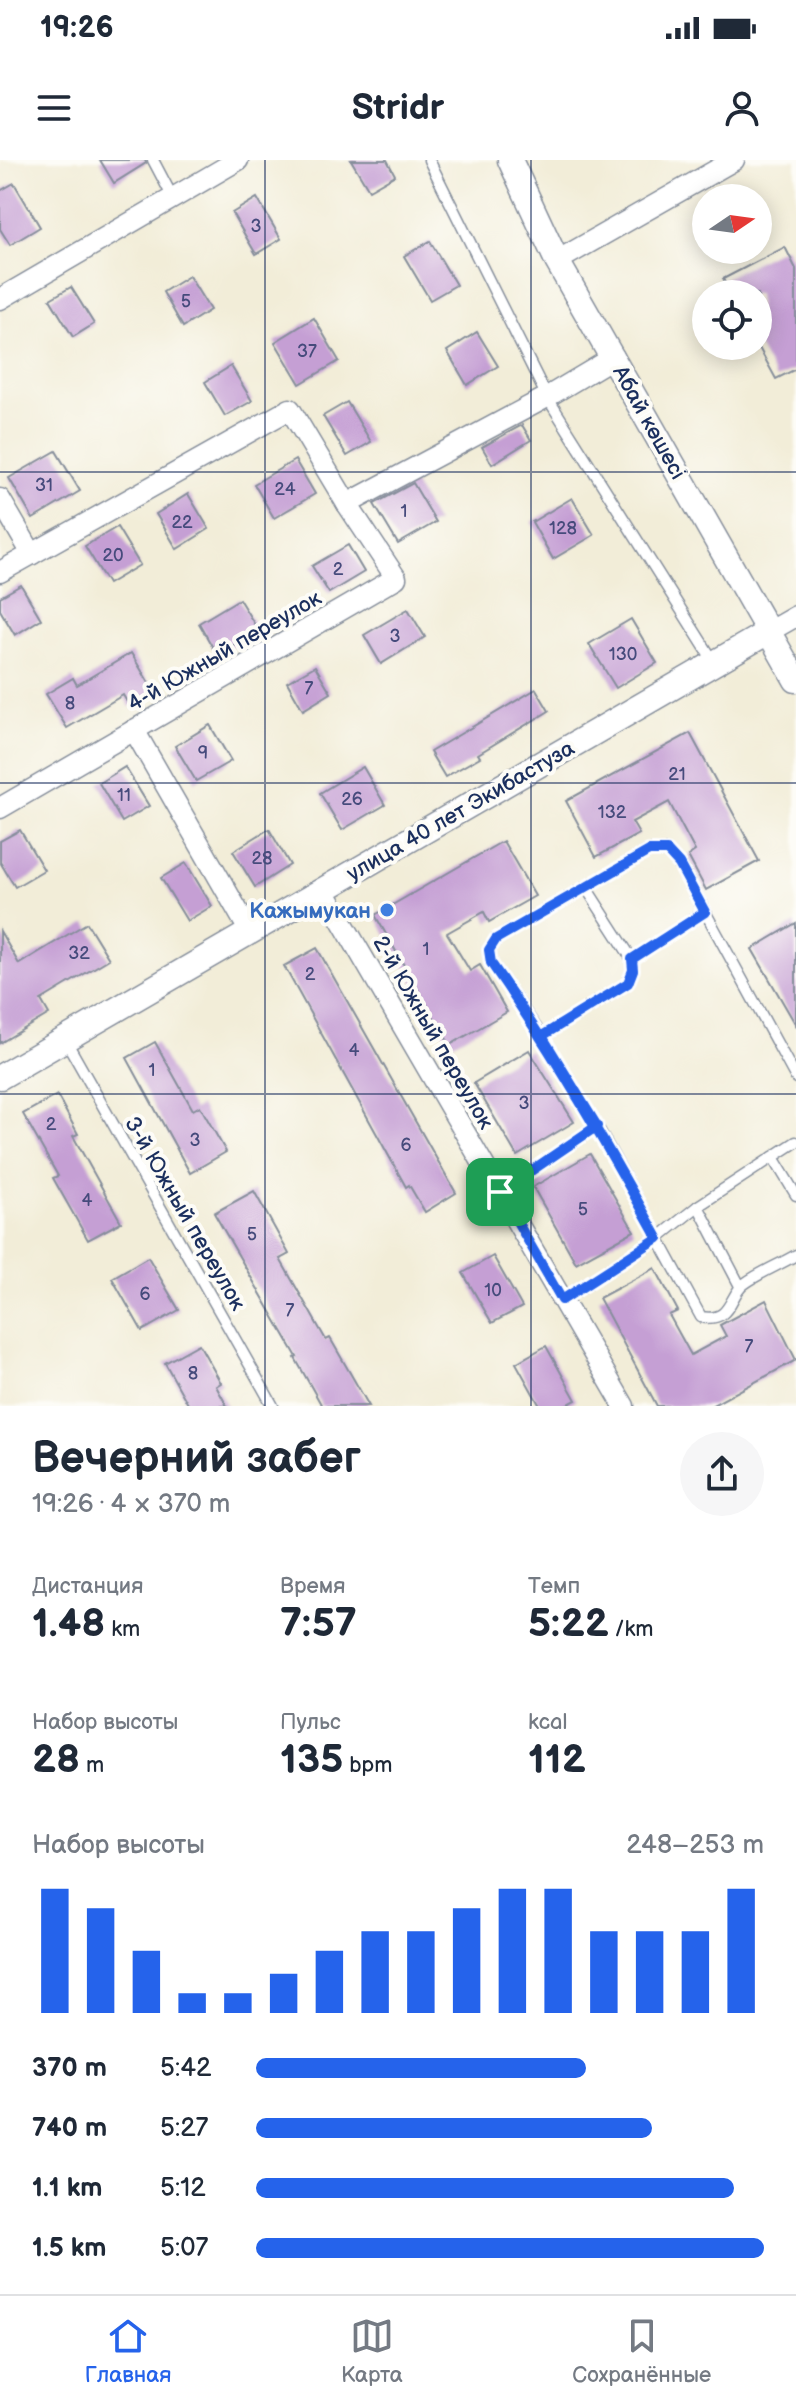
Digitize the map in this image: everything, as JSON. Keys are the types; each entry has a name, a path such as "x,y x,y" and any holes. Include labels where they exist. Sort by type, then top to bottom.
{"street":[{"path":"0,299 238,160"},
{"name":"Абай көшесі","path":"510,160 557,261 796,680"},
{"path":"557,261 734,160"},
{"path":"347,504 547,397 614,357"},
{"name":"4-й Южный переулок","path":"0,572 290,409 396,578 0,808"},
{"path":"0,499 32,554"},
{"name":"улица 40 лет Экибастуза","path":"0,1077 796,616"},
{"path":"134,730 250,932"},
{"name":"2-й Южный переулок","path":"323,889 624,1406"}],"lane":[{"path":"153,160 173,198"},
{"path":"429,160 547,397 715,663"},
{"path":"796,1078 679,864 667,851 649,851 496,939 489,950 491,963 542,1036 597,1126 701,1317 709,1319 722,1314 733,1303 740,1286 796,1255"},
{"path":"542,1036 628,983 633,970 632,959 587,889"},
{"path":"632,959 705,912"},
{"name":"3-й Южный переулок","path":"65,1039 273,1406"},
{"path":"500,1192 597,1126"},
{"path":"562,1300 796,1142"},
{"path":"773,1157 796,1195"},
{"path":"698,1206 740,1286"}],"building":[{"path":"100,160 145,160 146,163 114,183"},
{"path":"351,160 387,160 395,175 369,190"},
{"path":"14,183 40,227 10,245 0,229 0,191"},
{"path":"257,198 281,239 256,254 232,213"},
{"path":"430,241 456,285 430,300 404,256"},
{"path":"785,247 796,269 796,369 776,379 766,360 772,360 772,280 723,279 752,264 772,264 772,254"},
{"path":"189,276 210,310 183,327 163,292"},
{"path":"71,287 94,324 73,337 50,299"},
{"path":"314,318 339,361 300,384 275,342"},
{"path":"477,332 498,366 467,385 447,351"},
{"path":"231,366 252,401 225,416 205,382"},
{"path":"347,402 371,442 347,456 323,416"},
{"path":"522,425 531,440 492,464 482,447"},
{"path":"56,451 80,491 33,519 9,478"},
{"path":"295,460 315,494 274,518 254,484"},
{"path":"413,483 436,522 398,544 374,504"},
{"path":"188,494 209,529 177,549 156,514"},
{"path":"572,498 594,535 553,559 532,522"},
{"path":"117,527 140,565 108,584 85,546"},
{"path":"348,545 364,572 329,593 312,566"},
{"path":"21,585 41,619 15,635 0,610 0,597"},
{"path":"239,599 258,630 217,655 199,623"},
{"path":"408,609 425,637 381,664 364,635"},
{"path":"631,619 657,663 616,688 589,644"},
{"path":"131,653 155,693 130,707 123,695 67,728 46,694 73,678 77,685"},
{"path":"315,666 331,693 303,710 287,682"},
{"path":"536,689 549,711 445,777 430,752"},
{"path":"210,725 231,761 196,781 175,746"},
{"path":"690,733 759,861 706,890 688,856 695,851 669,802 632,822 639,834 596,857 566,801"},
{"path":"125,767 149,806 122,822 99,783"},
{"path":"363,767 385,805 342,830 320,793"},
{"path":"269,829 290,865 255,887 233,851"},
{"path":"20,830 44,870 15,887 0,862 0,841"},
{"path":"503,841 535,896 489,922 484,912 447,933 470,971 480,965 507,1012 450,1045 375,915"},
{"path":"186,863 212,906 187,921 161,878"},
{"path":"87,923 109,959 41,1000 49,1014 0,1043 0,931 19,964"},
{"path":"796,923 796,1025 752,949"},
{"path":"317,948 456,1193 425,1212 409,1185 406,1187 284,966"},
{"path":"155,1042 193,1110 200,1106 226,1152 190,1173 127,1058"},
{"path":"529,1050 574,1122 517,1156 474,1083"},
{"path":"57,1095 78,1134 73,1136 121,1222 88,1240 53,1178 58,1176 23,1114"},
{"path":"590,1154 634,1231 576,1263 533,1187"},
{"path":"254,1191 289,1254 280,1259 326,1340 330,1338 369,1406 322,1406 214,1213"},
{"path":"493,1256 522,1307 492,1323 463,1273"},
{"path":"148,1257 179,1310 142,1331 112,1278"},
{"path":"655,1268 678,1311 669,1315 691,1355 726,1336 720,1325 766,1300 796,1360 711,1406 657,1406 599,1298"},
{"path":"199,1344 221,1383 216,1386 227,1406 189,1406 165,1363"},
{"path":"546,1346 576,1400 565,1406 540,1406 516,1363"}],"place":[{"name":"Кажымукан","path":"387,910"}],"route":[{"path":"500,1192 562,1300 658,1238 597,1126 542,1036 491,963 489,950 496,939 649,851 667,851 679,864 705,912 632,959 633,970 628,983 542,1036 597,1126 500,1192"}]}
